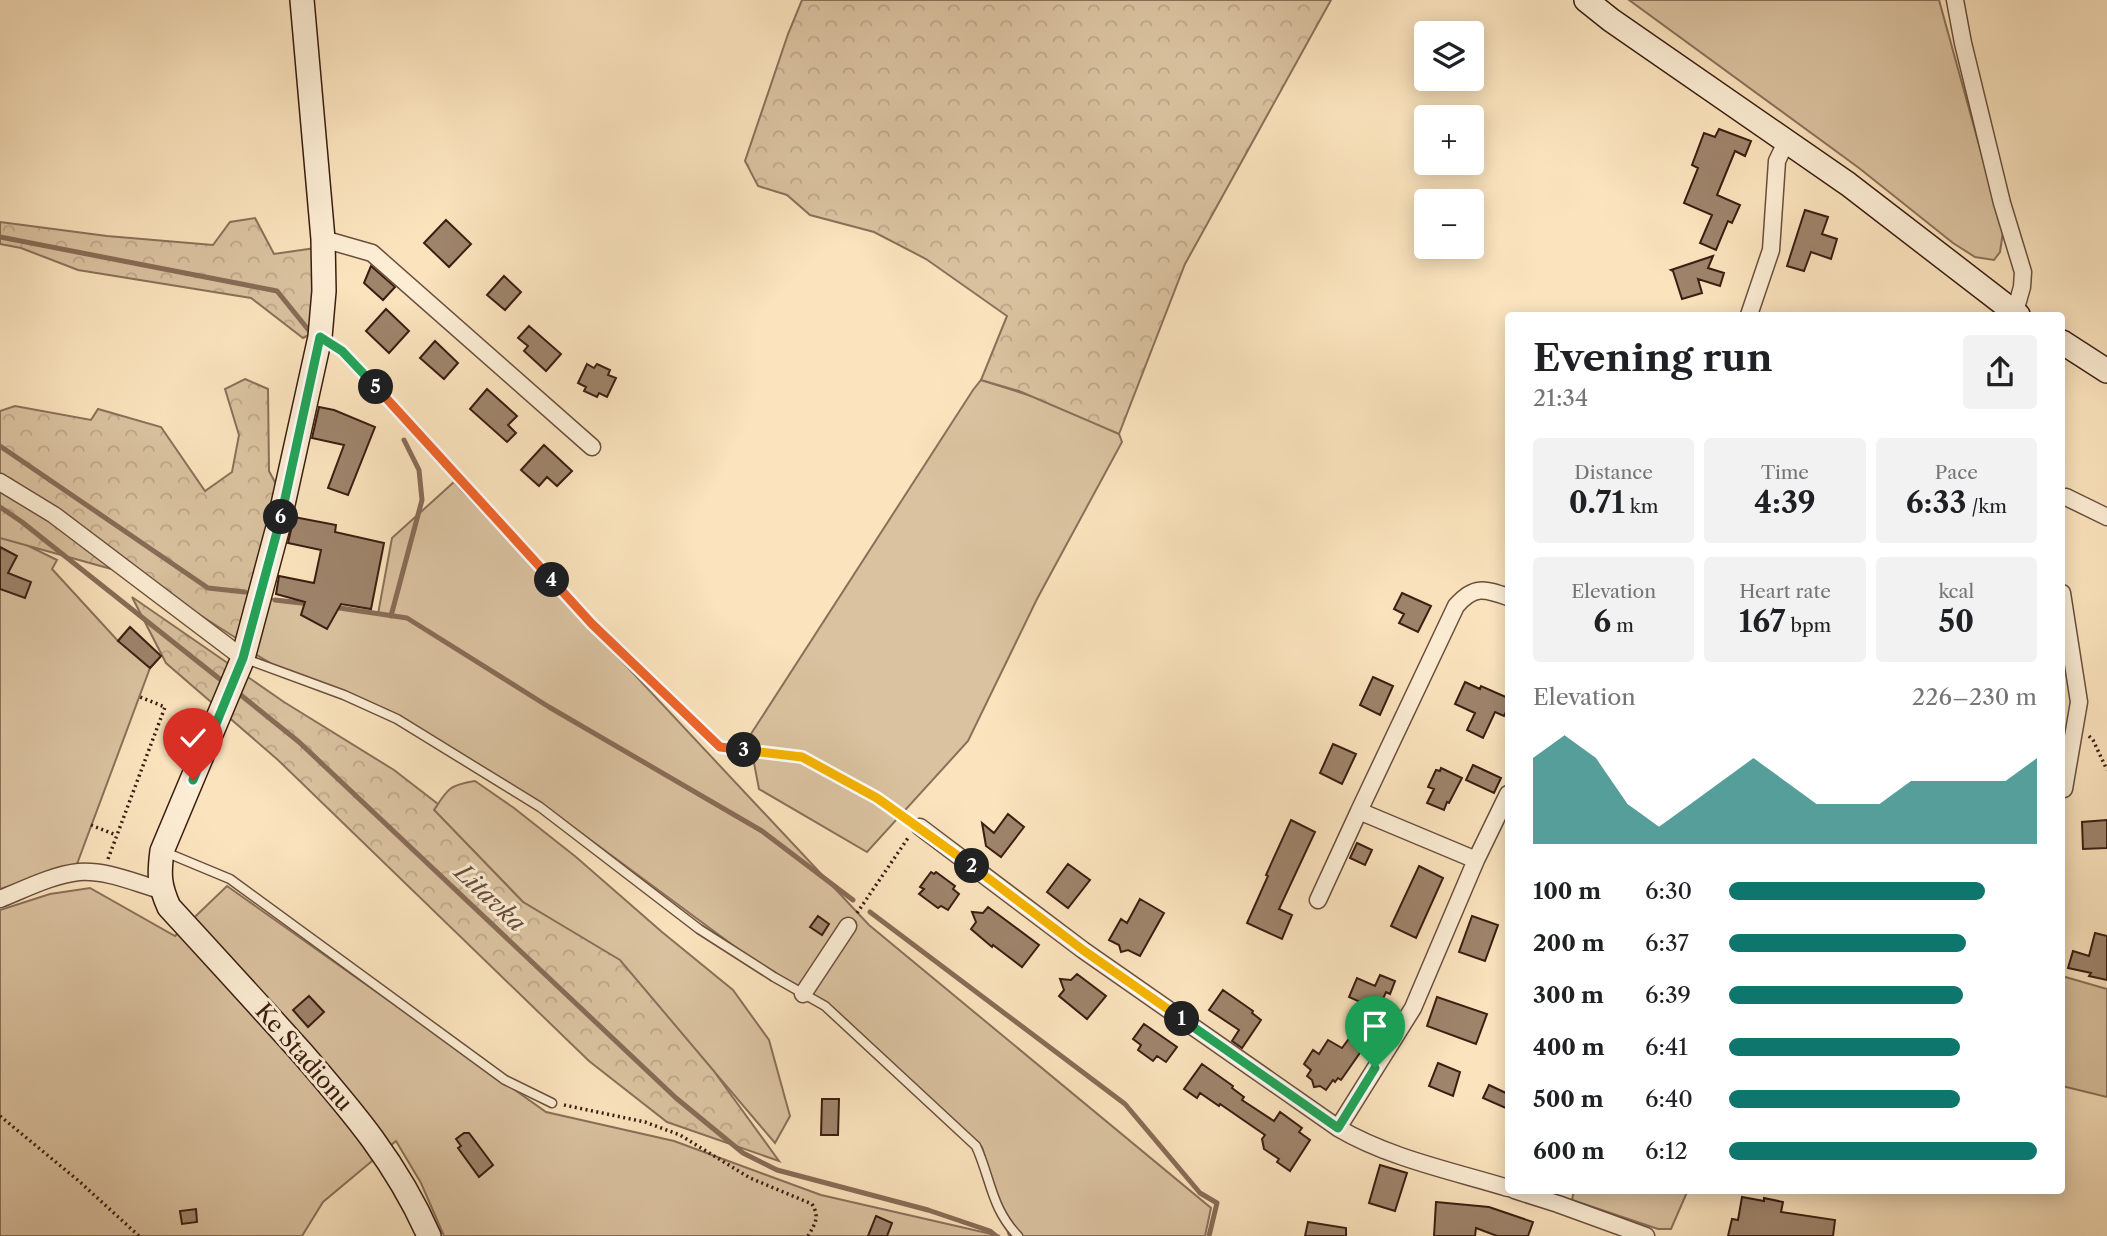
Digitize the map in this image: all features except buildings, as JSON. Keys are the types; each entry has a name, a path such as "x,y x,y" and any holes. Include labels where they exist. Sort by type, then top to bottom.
{"street":[{"path":"0,899 58,877 80,872 101,873 161,890 159,872 162,851 240,666 278,527 320,337 324,291 323,239 302,0"},
{"path":"1586,0 1848,184 2012,312"},
{"path":"1955,0 2002,203 2021,259 2022,287 2016,312"},
{"path":"1750,312 1771,250 1777,160 1787,140"},
{"path":"323,239 372,253 592,447"},
{"path":"2065,344 2107,371"},
{"path":"0,482 54,515 240,666"},
{"path":"2065,497 2107,517"},
{"path":"1318,900 1457,606 1465,596 1477,590 1505,596"},
{"path":"2065,612 2079,702 2065,784"},
{"path":"1338,1128 1413,1008 1476,860 1505,800"},
{"path":"1359,811 1476,860"},
{"path":"920,827 1083,950 1338,1128 1383,1150 1505,1187"},
{"name":"Ke Stadionu","path":"161,890 169,907 266,1013 371,1135 396,1171 429,1236"},
{"path":"803,993 848,926"},
{"path":"1527,1194 1646,1236"}],"lane":[{"path":"240,666 344,695 397,719 540,807 699,929 825,1006 976,1146 983,1161 991,1193 1018,1236"},
{"path":"162,851 230,879 505,1080 552,1103"}],"path":[{"path":"320,337 342,351 592,624 720,747 802,757 877,798 920,827 912,832 866,899"},
{"path":"101,873 165,707 140,697"},
{"path":"2076,726 2093,740 2107,770"},
{"path":"91,825 116,835"},
{"path":"552,1103 645,1122 680,1135 750,1178 812,1203 817,1212 817,1220 808,1236"},
{"path":"0,1116 80,1182 139,1236"}],"green space":[{"path":"802,0 1331,0 1185,264 1119,434 1019,391 981,380 1007,316 926,259 874,232 810,215 787,195 758,186 745,161"},
{"path":"1629,0 1939,0 2003,232 2000,252 1994,260 1975,257 1953,243 1859,168"},
{"path":"255,218 274,254 316,248 329,325 303,338 251,298 78,270 21,248 0,244 0,222 107,236 213,245 230,222"},
{"path":"245,379 268,389 269,471 284,499 247,645 140,577 0,538 0,411 15,406 91,420 98,409 161,427 205,491 232,472 239,435 225,389"},
{"path":"981,380 1047,401 1119,434 1122,442 1037,599 968,741 867,852 759,789 749,737"},
{"path":"454,482 869,925 1211,1208 1205,1236 1009,1236 982,1147 827,1004 773,975 542,804 387,710 294,677 250,651 263,598 378,614 392,538"},
{"path":"0,532 57,560 52,569 118,641 130,627 161,656 150,668 77,864 0,889"},
{"path":"132,597 284,702 394,770 438,804 434,810 523,902 620,960 713,1070 779,1161 667,1122 589,1061 278,760 166,663"},
{"path":"475,781 576,857 733,990 769,1040 790,1116 775,1143 620,961 523,902 434,810 450,789"},
{"path":"227,886 546,1112 674,1141 821,1195 1000,1236 444,1236 421,1183 396,1141 323,1202 302,1236 0,1236 0,910 50,894 90,888 175,936"},
{"path":"2065,977 2107,989 2107,1097 2065,1087"},
{"path":"1573,1194 1686,1194 1671,1229 1658,1229 1572,1200"}],"waterway":[{"path":"0,237 277,291 311,333"},
{"path":"391,616 422,500 419,470 404,440"},
{"path":"0,446 208,588 245,592"},
{"name":"Litavka","path":"0,507 226,684"},
{"path":"275,600 310,604"},
{"path":"333,607 407,618 549,707 762,831 853,900"},
{"name":"Litavka","path":"237,692 299,742 676,1098 743,1153 777,1170 928,1210 990,1231 996,1236"},
{"path":"870,912 1125,1104 1200,1193 1217,1203 1209,1236"}],"route":[{"path":"193,780 243,658 278,527 320,337 342,351 592,624 720,747 802,757 877,798 920,827 1083,950 1338,1128 1375,1068"}]}
